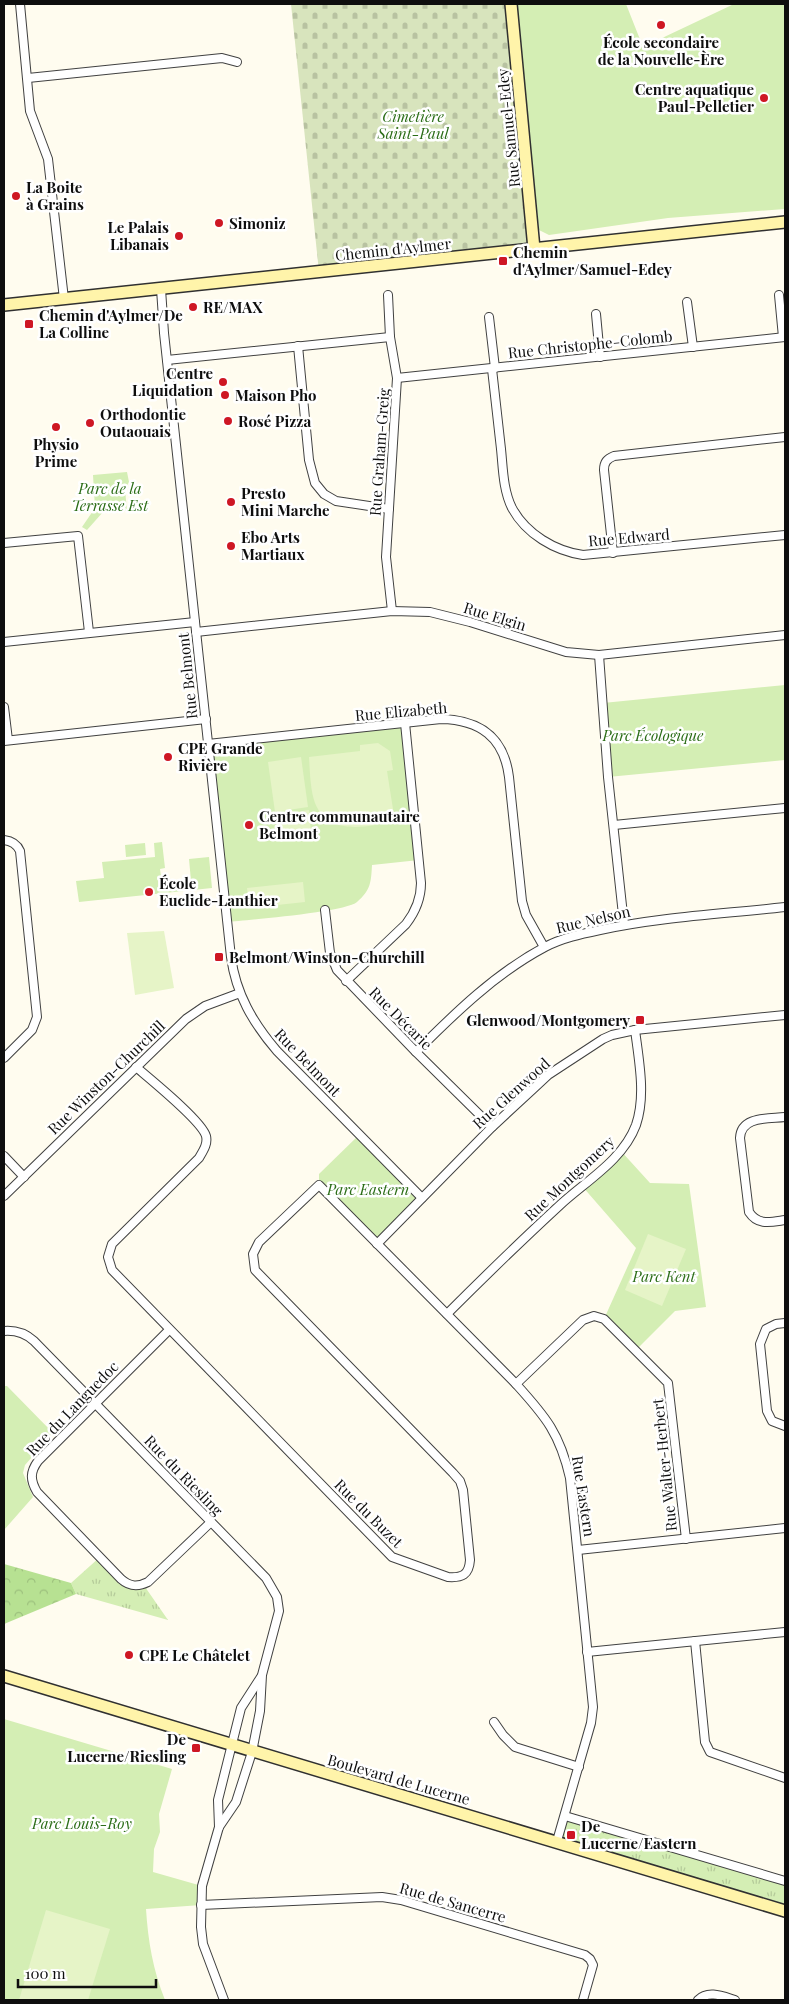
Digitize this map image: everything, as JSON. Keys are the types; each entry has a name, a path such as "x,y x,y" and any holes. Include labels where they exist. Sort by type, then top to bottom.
{"main road":[{"name":"Rue Samuel-Edey","path":"511,4 534,249"},
{"name":"Chemin d'Aylmer","path":"4,305 785,222"},
{"name":"Boulevard de Lucerne","path":"4,1676 785,1911"}],"street":[{"path":"20,4 30,112 48,159 64,299"},
{"path":"28,78 222,58 237,62"},
{"name":"Rue Belmont","path":"161,289 231,957 240,993 255,1023 277,1051 422,1198"},
{"name":"Rue Graham-Greig","path":"388,295 390,337 397,378 386,557 392,611"},
{"path":"779,295 784,337"},
{"path":"687,302 693,347"},
{"path":"596,314 600,357"},
{"name":"Rue Edward","path":"489,317 504,478 512,508 534,533 564,551 583,555 785,535"},
{"path":"167,360 390,337"},
{"name":"Rue Christophe-Colomb","path":"397,378 784,337"},
{"path":"298,346 309,460 315,483 324,494 336,501 389,509"},
{"path":"613,553 604,470 604,465 610,458 614,456 785,437"},
{"path":"4,544 78,536 89,632"},
{"name":"Rue Elgin","path":"196,632 392,611 430,612 444,615 566,652 599,656 785,635"},
{"path":"4,642 195,622"},
{"path":"599,656 624,924"},
{"path":"4,707 6,741 206,719"},
{"name":"Rue Elizabeth","path":"208,744 441,719 462,721 481,728 498,745 508,768 522,901 526,915 544,947"},
{"path":"346,981 406,924 420,900 421,883 405,723"},
{"path":"614,825 785,808"},
{"path":"4,840 18,846 20,851 37,1017 32,1030 4,1058"},
{"name":"Rue Nelson","path":"416,1052 483,989 544,947 557,941 624,924 785,907"},
{"name":"Rue Décarie","path":"325,910 331,960 346,981 492,1127"},
{"name":"Rue Winston-Churchill","path":"4,1196 157,1045 195,1012 240,993"},
{"name":"Rue Glenwood","path":"377,1244 492,1127 541,1082 594,1044 612,1035 635,1030 785,1015"},
{"name":"Rue Montgomery","path":"447,1314 561,1204 607,1164 627,1142 636,1124 640,1102 640,1079 635,1030"},
{"name":"Rue du Buzet","path":"136,1067 199,1123 206,1136 206,1143 199,1158 116,1238 109,1251 109,1263 112,1270 392,1557 448,1577 458,1578 466,1575 470,1568 463,1490 460,1481 258,1274 253,1265 253,1254 259,1242 319,1185"},
{"path":"785,1117 746,1123 740,1132 740,1138 749,1212 756,1220 761,1222 785,1220"},
{"path":"4,1156 24,1177"},
{"name":"Rue Eastern","path":"319,1185 516,1384 544,1416 564,1451 570,1478 578,1550 593,1715 557,1841"},
{"name":"Rue Walter-Herbert","path":"516,1384 583,1320 594,1316 604,1319 668,1383 686,1539"},
{"path":"785,1323 776,1324 766,1329 760,1344 769,1417 776,1424 785,1426"},
{"name":"Rue du Riesling","path":"4,1330 27,1334 266,1578 277,1597 279,1611 262,1675 260,1710 252,1752 236,1802 219,1827"},
{"name":"Rue du Languedoc","path":"169,1330 38,1461 31,1472 31,1478 37,1492 121,1579 132,1586 148,1582 211,1522"},
{"path":"578,1550 785,1528"},
{"path":"588,1652 785,1632"},
{"path":"694,1641 705,1742 710,1752 785,1778"},
{"name":"Rue du Riesling","path":"219,1827 218,1800 241,1708 262,1675"},
{"path":"494,1722 515,1747 579,1767"},
{"path":"565,1816 785,1881"},
{"path":"219,1827 204,1877 201,1906 203,1944 224,2000"},
{"name":"Rue de Sancerre","path":"201,1906 382,1897 401,1900 585,1955 593,1965 584,2000"},
{"path":"698,2000 710,1994 735,2000"}],"green space":[{"name":"Cimetière Saint-Paul","path":"291,4 511,4 534,249 319,272"},
{"path":"516,4 626,4 643,47 734,4 785,4 785,209 668,218 549,235 539,230"},
{"name":"Parc de la Terrasse Est","path":"127,472 129,482 125,489 127,511 103,512 87,530 82,527 95,508 93,475"},
{"name":"Parc Écologique","path":"785,685 785,760 608,777 603,703"},
{"path":"405,723 419,860 372,865 371,881 368,890 362,898 349,906 296,915 227,922 208,744"},
{"path":"378,743 390,751 393,770 387,771 395,822 373,826 350,827 329,821 321,814 313,798 309,757 360,751 360,745"},
{"path":"301,757 308,807 275,812 268,762"},
{"path":"309,810 311,831 278,835 275,815"},
{"path":"162,842 165,868 160,869 162,884 191,881 189,859 209,857 212,888 79,902 76,881 104,878 102,862 155,857 154,843"},
{"path":"145,843 146,855 126,857 125,845"},
{"path":"303,882 305,902 249,908 247,888"},
{"path":"164,931 174,988 135,995 127,933"},
{"name":"Parc Eastern","path":"360,1134 422,1198 377,1244 319,1185 319,1174"},
{"name":"Parc Kent","path":"620,1150 650,1183 689,1184 706,1307 675,1311 636,1350 604,1319 636,1248 582,1186"},
{"path":"648,1234 686,1249 662,1306 625,1290"},
{"path":"4,1386 7,1386 53,1433 25,1465 23,1473 33,1497 4,1530"},
{"path":"100,1557 121,1579 143,1584 168,1620 76,1594 71,1583"},
{"path":"4,1564 71,1583 76,1594 4,1624"},
{"name":"Parc Louis-Roy","path":"4,1719 172,1769 159,1814 160,1832 154,1849 153,1872 202,1886 201,1905 146,1909 152,1955 157,1978 165,2000 4,2000"},
{"path":"565,1816 785,1881 785,1911 557,1841"},
{"path":"46,1910 110,1929 88,2000 19,2000"}],"place":[{"name":"École secondaire de la Nouvelle-Ère","path":"661,25"},
{"name":"Centre aquatique Paul-Pelletier","path":"764,98"},
{"name":"La Boite à Grains","path":"16,196"},
{"name":"Simoniz","path":"219,223"},
{"name":"Le Palais Libanais","path":"179,236"},
{"name":"Chemin d'Aylmer/Samuel-Edey","path":"503,261"},
{"name":"RE/MAX","path":"193,307"},
{"name":"Chemin d'Aylmer/De La Colline","path":"29,324"},
{"name":"Centre Liquidation","path":"223,382"},
{"name":"Maison Pho","path":"225,395"},
{"name":"Rosé Pizza","path":"228,421"},
{"name":"Orthodontie Outaouais","path":"90,423"},
{"name":"Physio Prime","path":"56,427"},
{"name":"Presto Mini Marche","path":"231,502"},
{"name":"Ebo Arts Martiaux","path":"231,546"},
{"name":"CPE Grande Rivière","path":"168,757"},
{"name":"Centre communautaire Belmont","path":"249,825"},
{"name":"École Euclide-Lanthier","path":"149,892"},
{"name":"Belmont/Winston-Churchill","path":"219,957"},
{"name":"Glenwood/Montgomery","path":"640,1020"},
{"name":"CPE Le Châtelet","path":"129,1655"},
{"name":"De Lucerne/Riesling","path":"196,1748"},
{"name":"De Lucerne/Eastern","path":"571,1835"}]}
